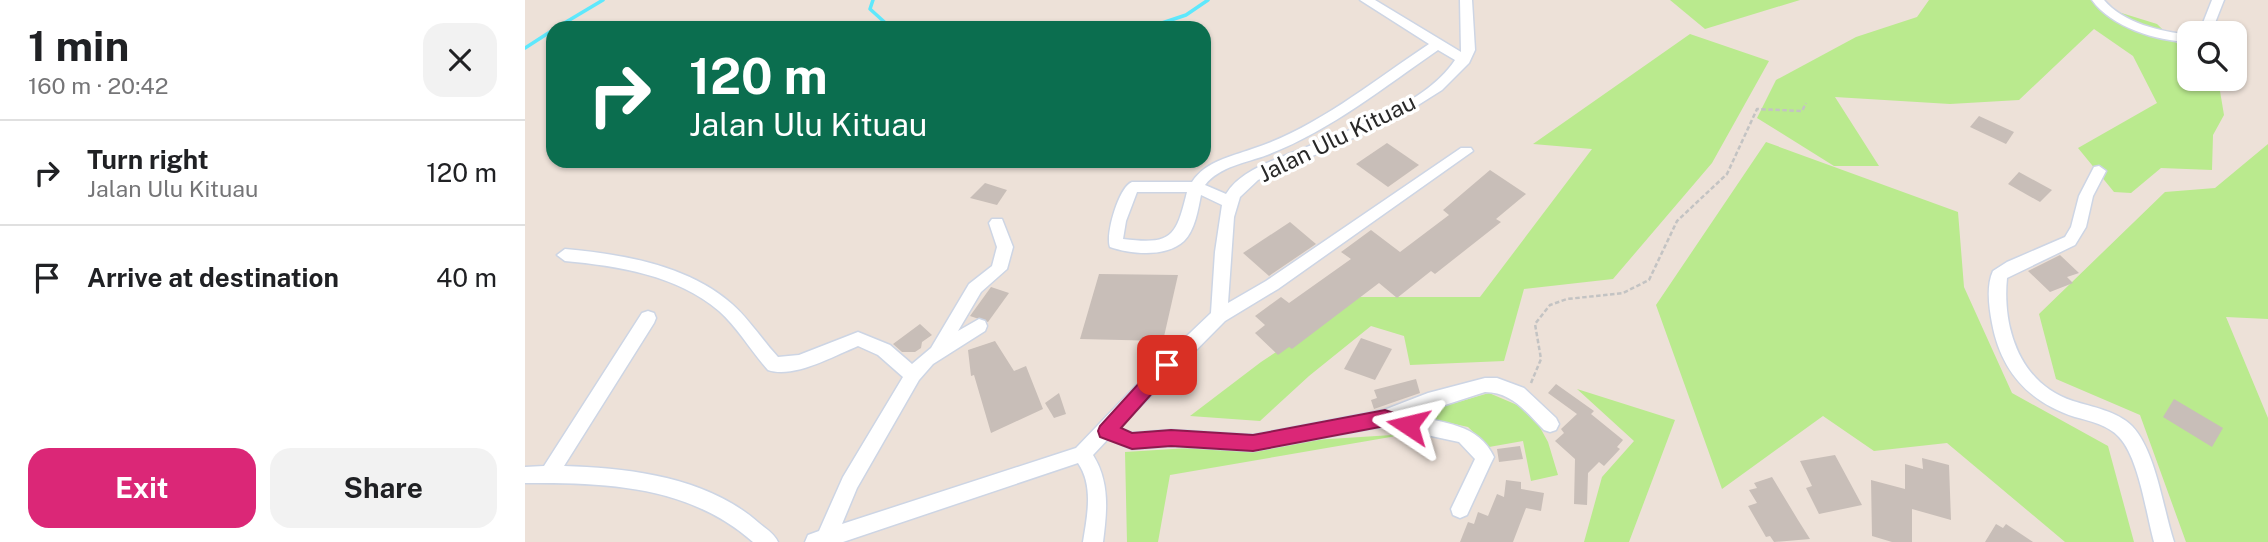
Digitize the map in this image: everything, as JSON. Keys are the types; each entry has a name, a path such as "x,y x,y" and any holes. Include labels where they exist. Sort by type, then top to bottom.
{"street":[{"path":"1366,0 1464,60 1470,39 1466,0"},
{"path":"2098,0 2101,8 2110,14 2177,37"},
{"path":"2210,21 2218,0"},
{"path":"1219,316 1230,202 1196,187 1132,187 1118,221 1115,243 1154,246 1177,239 1183,233 1196,187 1202,175 1216,167 1269,149 1314,127 1437,44"},
{"name":"Jalan Ulu Kituau","path":"1230,202 1234,194 1258,175 1382,118 1429,93 1445,82 1464,60"},
{"path":"821,539 1082,454 1107,431 1154,377 1219,316 1282,279 1466,151"},
{"path":"2099,171 2089,188 2078,227 2070,241 1999,275 1997,309 2024,380 2054,401 2113,423 2132,440 2164,542"},
{"path":"937,352 975,288 999,268 1005,247 997,223"},
{"path":"565,255 604,257 655,272 707,295 737,320 758,349 774,365 800,362 858,339 884,350 913,375"},
{"path":"549,474 648,318"},
{"path":"821,539 850,483 913,375 937,352 979,326"},
{"path":"1107,431 1132,441 1171,438 1253,443 1385,418 1428,401 1476,387 1497,385 1518,393 1551,424"},
{"path":"1385,418 1464,435 1486,457 1460,509"},
{"path":"1082,454 1093,467 1096,485 1093,542"},
{"path":"525,475 571,474 677,487 740,519 768,542"}],"path":[{"path":"1518,393 1531,385 1541,359 1535,324 1550,306 1567,299 1623,293 1649,280 1677,221 1727,174 1757,109 1802,111 1806,103"}],"green space":[{"path":"1670,0 1800,0 1705,29"},
{"path":"1929,0 2097,0 2099,6 2157,24 2177,43 2177,91 2220,91 2224,115 2213,135 2212,170 2161,168 2131,193 2114,192 2078,148 2157,103 2133,56 2094,29 2019,100 1950,104 1835,97 1879,166 1834,166 1757,118 1776,80 1856,37 1917,17"},
{"path":"1690,34 1769,61 1712,163 1613,279 1524,289 1504,361 1410,365 1404,336 1371,326 1309,376 1260,421 1190,416 1261,362 1360,297 1480,297 1592,149 1533,144"},
{"path":"1766,142 1958,212 1964,287 2012,393 2108,446 2134,542 2065,542 1947,443 1874,451 1823,416 1722,489 1656,305"},
{"path":"2268,144 2268,319 2226,317 2268,418 2268,542 2186,542 2140,415 2056,379 2039,314 2165,192 2215,188"},
{"path":"1577,389 1675,420 1629,542 1584,542 1602,477 1634,441"},
{"path":"1489,393 1531,411 1548,442 1558,475 1531,481 1523,441 1489,447 1468,427 1414,415"},
{"path":"1408,434 1170,475 1158,542 1127,542 1125,452"}],"building":[{"path":"1979,116 2014,132 2006,144 1970,127"},
{"path":"1387,143 1419,165 1388,187 1356,164"},
{"path":"1490,170 1526,194 1496,219 1501,222 1435,274 1431,271 1397,298 1379,283 1292,349 1289,347 1278,355 1255,333 1265,325 1255,316 1281,297 1289,303 1351,259 1341,252 1371,230 1400,252 1449,215 1443,210"},
{"path":"2019,172 2052,190 2040,202 2008,184"},
{"path":"985,183 1007,190 997,205 970,198"},
{"path":"1290,222 1316,244 1269,276 1243,253"},
{"path":"2060,255 2079,273 2067,277 2073,283 2050,292 2028,271"},
{"path":"1099,274 1178,275 1163,341 1080,339"},
{"path":"991,287 1009,293 988,322 970,316"},
{"path":"920,324 932,335 922,342 921,348 915,352 902,352 893,344"},
{"path":"1361,338 1392,349 1375,380 1344,369"},
{"path":"995,341 1014,371 1026,366 1043,409 991,433 974,375 971,376 968,350"},
{"path":"1416,379 1420,393 1374,409 1371,400 1377,398 1374,390"},
{"path":"1556,384 1594,411 1591,414 1623,440 1617,447 1620,449 1604,466 1599,462 1588,473 1587,505 1574,504 1575,459 1555,441 1564,433 1561,429 1577,414 1548,393"},
{"path":"1059,393 1066,414 1054,418 1045,403"},
{"path":"2174,399 2223,428 2212,447 2163,417"},
{"path":"1520,446 1523,459 1499,462 1497,449"},
{"path":"1835,455 1862,505 1819,514 1806,488 1812,486 1800,461"},
{"path":"1922,458 1949,465 1951,520 1912,509 1912,542 1892,542 1872,536 1871,480 1905,489 1905,464 1923,469"},
{"path":"1772,477 1810,539 1774,542 1770,536 1766,537 1748,506 1757,503 1749,490 1757,488 1754,483"},
{"path":"1506,480 1521,482 1521,489 1544,493 1541,511 1526,508 1513,542 1460,542 1468,522 1474,524 1478,512 1488,516 1497,494 1504,497"},
{"path":"1996,524 2003,528 2006,524 2033,542 1985,542"}],"waterway":[{"path":"568,21 603,0"},
{"path":"873,0 870,9 883,21"},
{"path":"1168,21 1186,15 1208,0"},
{"path":"525,48 546,34"}],"route":[{"path":"1167,365 1107,431 1132,441 1171,438 1253,443 1385,418 1408,425"}]}
